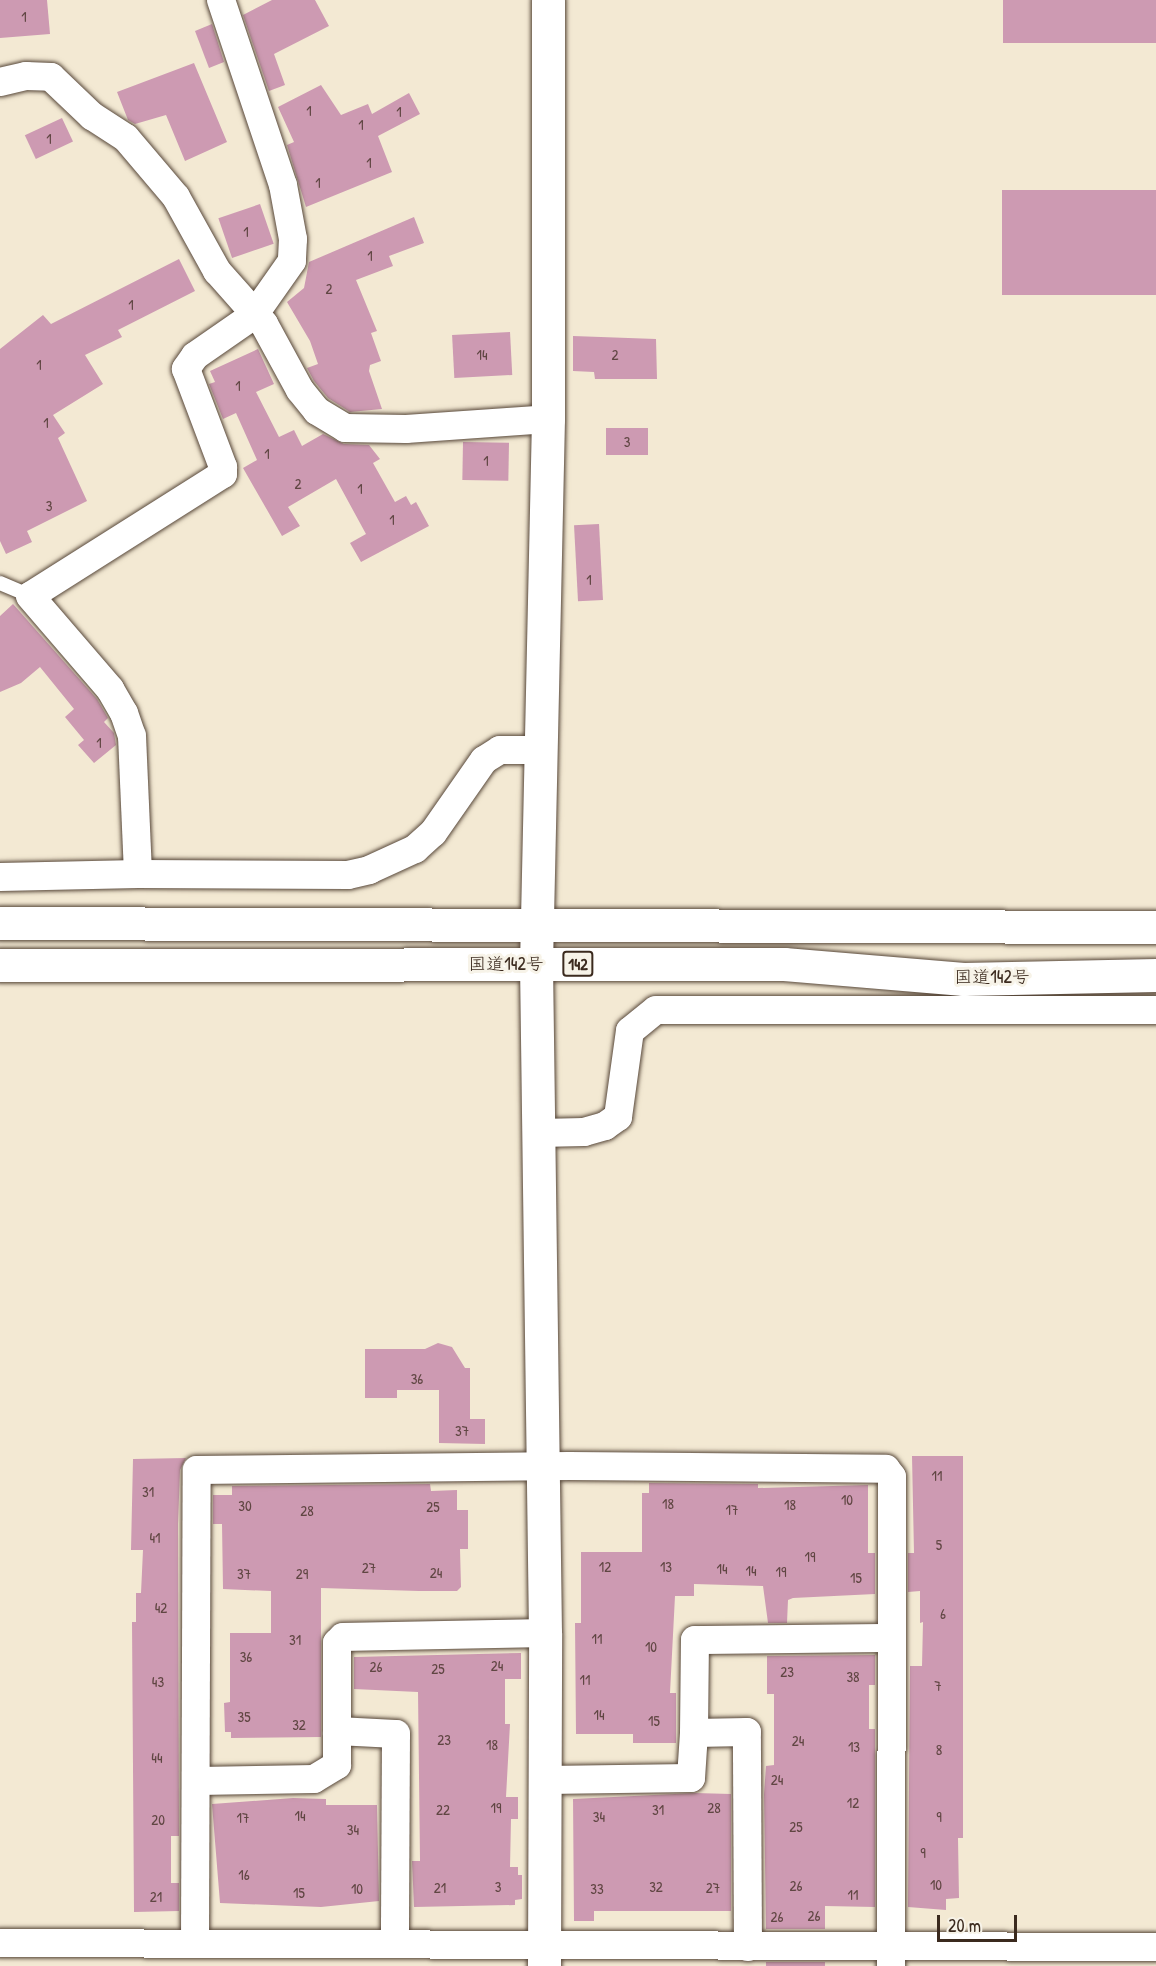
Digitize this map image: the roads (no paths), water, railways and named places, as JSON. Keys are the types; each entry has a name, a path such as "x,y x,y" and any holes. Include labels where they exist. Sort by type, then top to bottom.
{"main road":[{"path":"544,1955 545,1633 536,964 548,419 548,0"},
{"name":"142","path":"0,923 1156,927"},
{"name":"国道142号","path":"0,965 784,964 963,979 1156,975"}],"street":[{"path":"138,874 132,736 124,713 110,689 30,596 223,474 224,467 186,369 195,356 254,315 286,274 292,261 293,239 283,185 221,0"},
{"path":"0,82 26,76 51,77 92,116 126,138 176,198 217,270 239,292 254,315 264,324 300,390 317,411 345,428 406,429 548,419"},
{"path":"0,877 138,874 348,875 379,867 415,849 433,833 484,760 500,750 541,750"},
{"path":"539,1133 584,1132 605,1126 618,1117 630,1031 656,1010 1156,1010"},
{"path":"195,1942 198,1781 197,1470 543,1467 886,1469 892,1477 891,1956"},
{"path":"198,1781 314,1779 337,1765 337,1643 343,1637 545,1633"},
{"path":"546,1780 691,1778 695,1640 891,1638"},
{"path":"337,1731 396,1734 395,1944"},
{"path":"694,1733 747,1732 748,1947"},
{"path":"0,1943 195,1942 324,1955 395,1944 544,1955 693,1957 748,1947 891,1956 1156,1947"}],"lane":[{"path":"0,583 30,596"}]}
